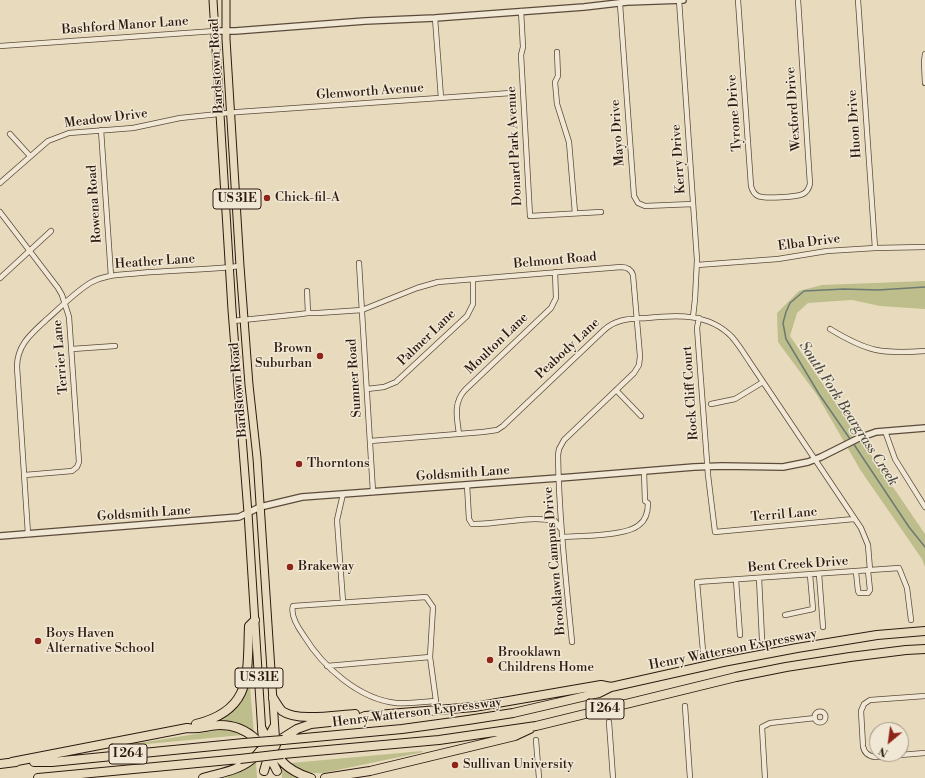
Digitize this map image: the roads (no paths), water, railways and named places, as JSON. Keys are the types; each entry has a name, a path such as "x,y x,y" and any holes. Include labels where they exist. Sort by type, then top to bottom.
{"highway":[{"path":"187,728 189,726 218,717 228,710 239,697 247,678 249,626 255,620"},
{"name":"Henry Watterson Expressway","path":"38,778 240,759 277,750 409,728 468,720 540,707 599,693 611,688 723,662 797,648 877,635 925,631"},
{"name":"Henry Watterson Expressway","path":"0,764 12,762 52,762 244,744 277,750 439,740 536,726 736,677 850,657 925,649"},
{"path":"264,774 284,737 311,724 358,719 365,716 474,707 601,685 611,688"},
{"path":"273,698 282,711 293,716 310,717 358,714 365,716"},
{"path":"12,762 187,728 194,729 220,725 243,730 277,750 286,766 295,773 311,778"},
{"path":"325,778 370,771 515,736 536,726"},
{"path":"203,778 236,768 251,760 265,743 274,727"},
{"path":"262,729 265,743"},
{"path":"277,750 277,775"},
{"path":"353,778 366,775 370,771"}],"main road":[{"name":"Bardstown Road","path":"213,0 233,321 248,514 262,729"},
{"name":"Bardstown Road","path":"226,0 226,32 240,266 260,507 274,727 277,750"},
{"path":"239,394 251,396"},
{"path":"264,774 265,743"}],"street":[{"name":"Kerry Drive","path":"679,0 697,265 696,299 693,317"},
{"name":"Bashford Manor Lane","path":"0,46 215,31 226,32 358,21 435,18 621,2 683,0"},
{"name":"Tyrone Drive","path":"738,0 751,186 759,197 783,197"},
{"name":"Wexford Drive","path":"783,197 803,194 808,189 810,184 798,0"},
{"name":"Huon Drive","path":"858,0 875,248"},
{"name":"Mayo Drive","path":"621,2 634,196 638,203 645,206 693,204"},
{"name":"Donard Park Avenue","path":"521,11 524,47 521,55 530,216 575,213"},
{"path":"435,18 441,98"},
{"path":"557,52 557,104 569,142 575,213 601,212"},
{"path":"925,54 925,83"},
{"name":"Glenworth Avenue","path":"231,113 511,93"},
{"name":"Meadow Drive","path":"0,183 48,141 63,134 133,128 180,118 231,113"},
{"name":"Rowena Road","path":"101,130 111,276"},
{"path":"10,134 30,156"},
{"name":"Terrier Lane","path":"0,212 58,288 62,295 69,317 79,457 78,465 72,471 25,476"},
{"path":"0,278 51,231"},
{"name":"Elba Drive","path":"697,265 778,259 827,251 925,247"},
{"name":"Sumner Road","path":"359,262 373,492"},
{"name":"Heather Lane","path":"28,534 17,367 20,348 26,339 65,303 90,283 111,276 240,266"},
{"name":"Belmont Road","path":"233,321 308,313 362,310 430,284 472,279 621,267 629,269 633,275 640,356 638,365 634,373 562,444 558,455 559,478"},
{"name":"Moulton Lane","path":"459,434 457,408 460,396 551,308 556,298 555,272"},
{"name":"Palmer Lane","path":"367,389 384,387 396,382 467,316 472,309 473,304 472,279"},
{"path":"307,292 308,313"},
{"name":"Peabody Lane","path":"370,440 459,434 491,431 500,428 609,325 618,320 680,315 699,318 723,329 733,338 860,528 868,545 869,592 861,593 858,591 856,572"},
{"name":"Rock Cliff Court","path":"699,318 697,328 715,532"},
{"path":"830,328 857,344 878,351 925,351"},
{"path":"72,349 115,346"},
{"path":"711,404 735,398 763,382"},
{"path":"616,390 641,416"},
{"name":"Goldsmith Lane","path":"0,536 239,517 260,507 302,497 708,466 783,467 815,460 859,438 885,430 925,428"},
{"path":"885,430 895,460 925,507"},
{"path":"467,485 470,523 475,524 518,521 530,518 545,519 558,523 563,537 618,532 632,529 641,524 646,516 648,504 648,502 645,501 644,472"},
{"name":"Brooklawn Campus Drive","path":"559,478 560,513 572,642"},
{"path":"343,494 337,520 343,602"},
{"name":"Terril Lane","path":"715,532 854,519"},
{"name":"Bent Creek Drive","path":"703,651 697,582 899,568 907,588 911,620"},
{"path":"819,574 823,627"},
{"path":"785,615 813,609 810,575"},
{"path":"758,578 762,639"},
{"path":"736,580 740,635"},
{"path":"426,596 432,607 430,657 436,701 412,703 389,702 357,688 344,680 327,666 308,643 292,610 293,606 343,602 426,596"},
{"path":"327,666 430,657"},
{"path":"925,696 870,700 864,704 861,711 863,746 868,755 875,757 925,754"},
{"path":"685,706 690,778"},
{"path":"765,778 762,727 770,723 815,718"},
{"path":"609,722 613,778"},
{"path":"536,740 539,778"}],"waterway":[{"name":"South Fork Beargrass Creek","path":"850,439 819,394 786,339 783,323 790,303 804,291 844,289 878,290 925,287"},
{"name":"South Fork Beargrass Creek","path":"853,443 909,527 925,547"}],"place":[{"name":"Chick-fil-A","path":"267,198"},
{"name":"Brown Suburban","path":"320,356"},
{"name":"Thorntons","path":"299,464"},
{"name":"Brakeway","path":"290,567"},
{"name":"Boys Haven Alternative School","path":"38,641"},
{"name":"Brooklawn Childrens Home","path":"490,660"},
{"name":"Sullivan University","path":"455,765"}]}
